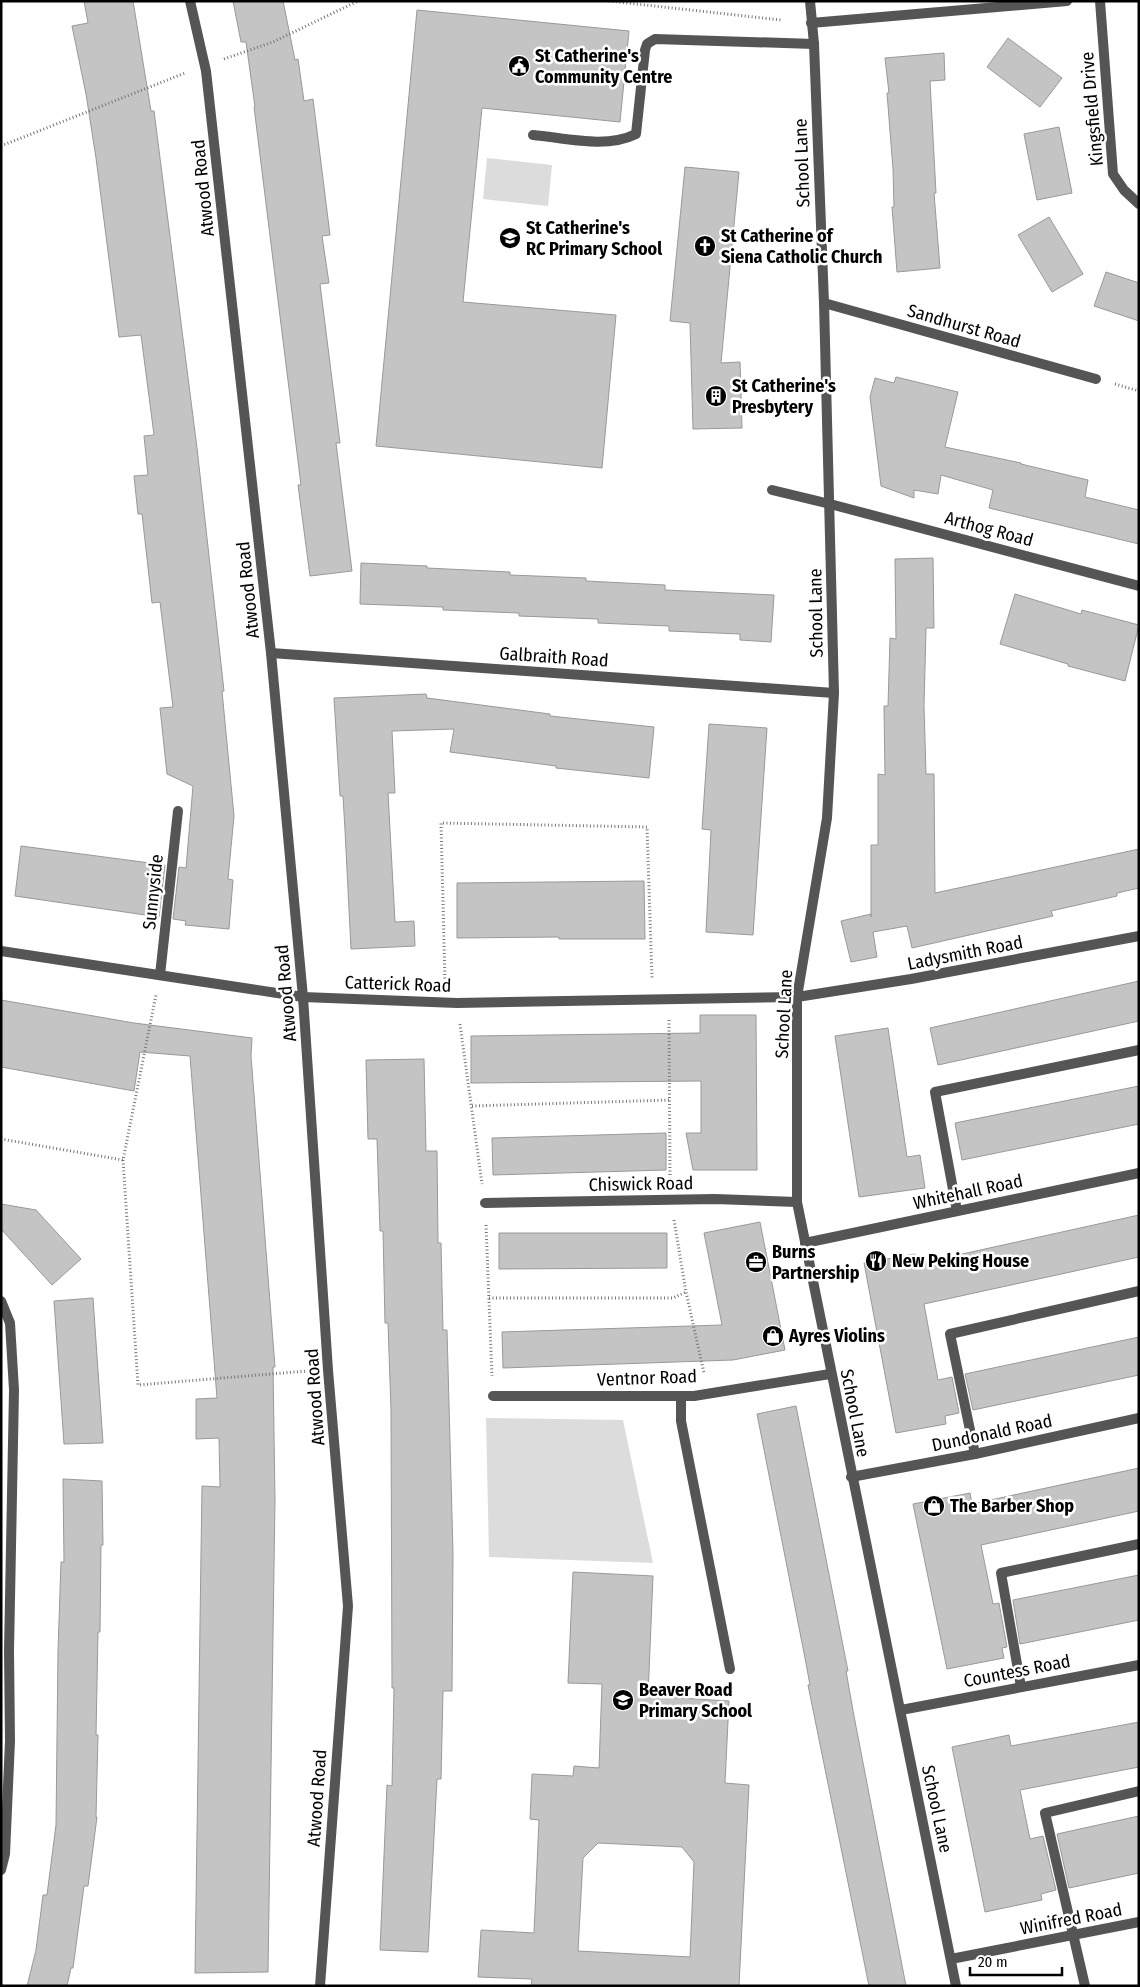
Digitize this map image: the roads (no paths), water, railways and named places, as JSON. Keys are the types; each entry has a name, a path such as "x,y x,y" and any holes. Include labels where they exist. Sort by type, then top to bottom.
{"street":[{"name":"Atwood Road","path":"190,1 206,71 271,653 303,997 328,1370 348,1606 320,1986"},
{"name":"School Lane","path":"810,1 814,44 824,303 834,693 827,818 797,998 797,1202 830,1374 901,1710 956,1986"},
{"path":"811,23 1067,1"},
{"name":"Kingsfield Drive","path":"1100,1 1113,174 1124,190 1139,204"},
{"path":"533,135 611,142 636,134 645,50 647,44 655,40 814,44"},
{"name":"Sandhurst Road","path":"824,303 1096,379"},
{"name":"Arthog Road","path":"772,490 1139,586"},
{"name":"Galbraith Road","path":"271,653 834,693"},
{"name":"Sunnyside","path":"160,975 178,812"},
{"name":"Ladysmith Road","path":"797,998 911,980 1139,936"},
{"name":"Catterick Road","path":"1,951 303,997 446,1002 797,998"},
{"path":"957,1211 935,1092 1139,1050"},
{"name":"Whitehall Road","path":"805,1243 1139,1173"},
{"name":"Chiswick Road","path":"485,1204 749,1199 797,1202"},
{"path":"974,1454 950,1334 1139,1292"},
{"path":"1,1301 10,1323 14,1390 14,1445 9,1651 10,1741 5,1854 1,1870"},
{"name":"Ventnor Road","path":"493,1396 694,1396 709,1392 830,1374"},
{"path":"681,1396 681,1421 730,1670"},
{"name":"Dundonald Road","path":"851,1477 974,1454 1139,1418"},
{"path":"1020,1687 1001,1573 1139,1544"},
{"name":"Countess Road","path":"901,1710 1139,1665"},
{"path":"1084,1986 1045,1813 1139,1791"},
{"name":"Winifred Road","path":"952,1959 1139,1922"}],"place":[{"name":"St Catherine's Community Centre","path":"519,66"},
{"name":"St Catherine's RC Primary School","path":"510,238"},
{"name":"St Catherine of Siena Catholic Church","path":"705,246"},
{"name":"St Catherine's Presbytery","path":"716,396"},
{"name":"New Peking House","path":"876,1261"},
{"name":"Burns Partnership","path":"756,1262"},
{"name":"Ayres Violins","path":"773,1336"},
{"name":"The Barber Shop","path":"934,1506"},
{"name":"Beaver Road Primary School","path":"623,1700"}]}
